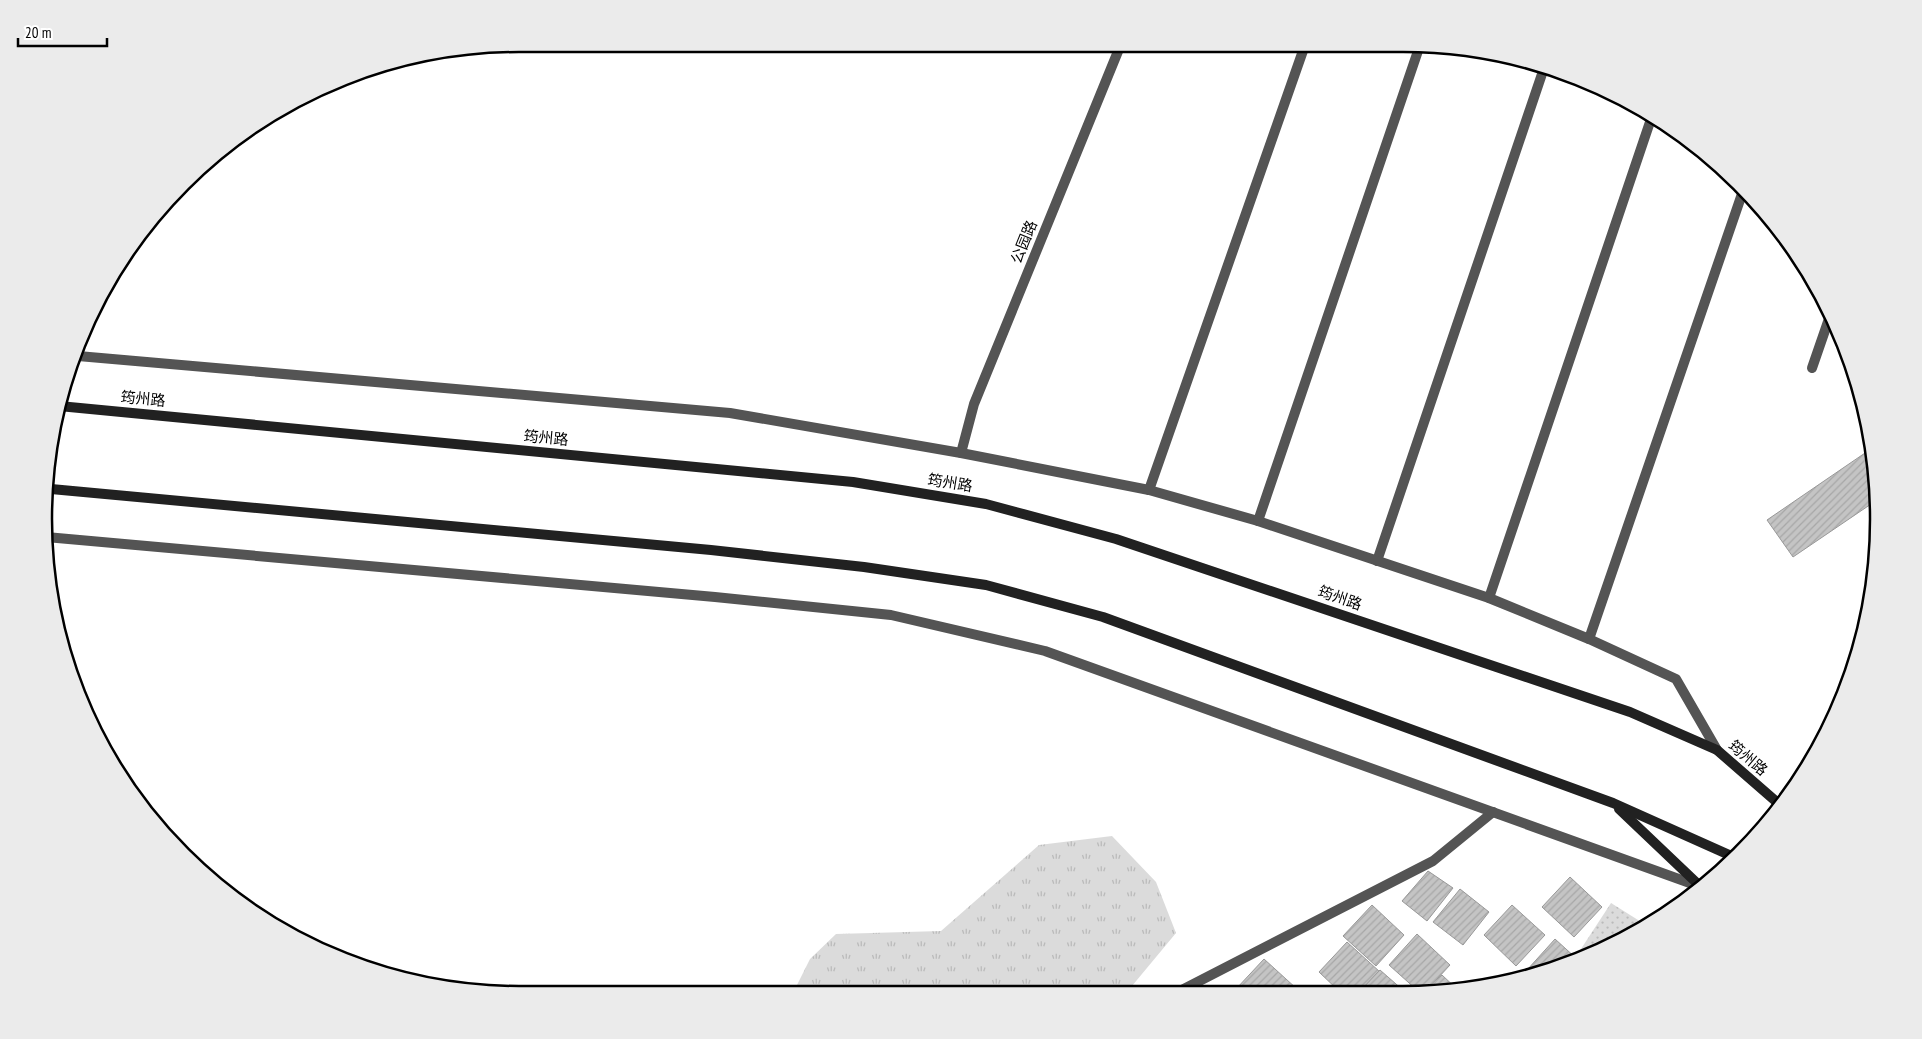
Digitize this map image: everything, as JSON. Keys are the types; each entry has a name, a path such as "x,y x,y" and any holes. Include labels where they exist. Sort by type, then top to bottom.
{"main road":[{"name":"筠州路","path":"66,407 853,482 986,504 1116,539 1630,712 1717,750 1775,801"},
{"path":"53,489 711,550 864,567 986,585 1103,617 1613,803 1728,854"},
{"path":"1613,803 1696,882"}],"street":[{"name":"公园路","path":"961,453 974,404 1117,53"},
{"path":"1150,490 1302,53"},
{"path":"1258,521 1417,53"},
{"path":"1377,561 1542,74"},
{"path":"1489,598 1650,123"},
{"path":"1589,639 1741,197"},
{"path":"1812,368 1827,325"},
{"path":"82,356 730,412 961,453 1150,490 1258,521 1489,598 1589,639 1676,679 1717,750"},
{"path":"53,538 715,597 891,616 1046,650 1694,884"},
{"path":"1190,986 1432,861 1494,812"}],"green space":[{"path":"1112,836 1156,882 1176,933 1132,986 796,986 810,959 836,934 941,931 1039,845"},
{"path":"1611,903 1640,921 1609,938 1579,952"}],"building":[{"path":"1865,453 1870,505 1793,557 1767,520"},
{"path":"1428,871 1453,888 1427,921 1402,901"},
{"path":"1570,877 1602,907 1574,937 1542,907"},
{"path":"1460,889 1489,912 1463,945 1433,922"},
{"path":"1372,905 1404,935 1376,966 1343,936"},
{"path":"1512,905 1545,935 1516,966 1484,935"},
{"path":"1417,934 1450,965 1431,986 1412,986 1389,965"},
{"path":"1555,939 1572,955 1553,962 1527,970"},
{"path":"1347,942 1380,972 1367,986 1334,986 1319,972"},
{"path":"1264,959 1294,986 1239,986"},
{"path":"1380,970 1398,986 1365,986"},
{"path":"1442,975 1452,984 1433,986"}]}
